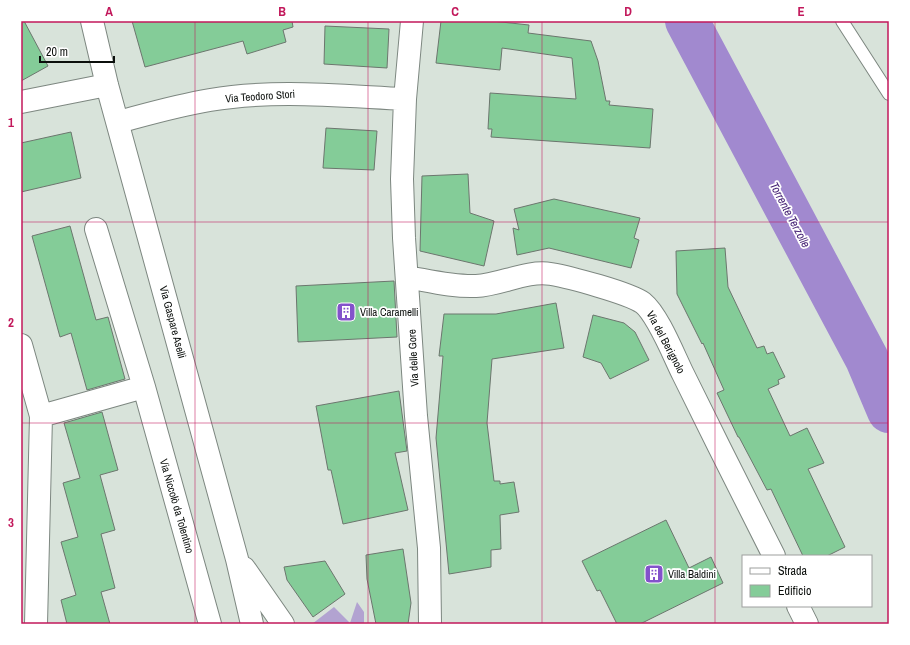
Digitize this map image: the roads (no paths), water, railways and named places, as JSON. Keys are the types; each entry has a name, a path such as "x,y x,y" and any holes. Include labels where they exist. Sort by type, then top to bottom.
{"street":[{"name":"Via Gaspare Aselli","path":"92,21 107,85 237,558 252,624"},
{"name":"Via delle Gore","path":"412,21 404,99 402,179 416,416 429,548 430,624"},
{"path":"21,102 107,85"},
{"name":"Via Teodoro Stori","path":"118,122 210,100 249,96 291,94 404,99"},
{"name":"Via Niccolò da Tolentino","path":"96,229 144,387 210,624"},
{"name":"Via del Berignolo","path":"407,278 452,285 477,286 540,273 551,274 635,298 643,303 651,311 773,555"},
{"path":"21,345 41,416 30,486 36,624"},
{"path":"41,416 144,387"},
{"path":"237,558 283,624"},
{"path":"798,607 807,624"}],"lane":[{"path":"842,21 889,94"}],"waterway":[{"name":"Torrente Terzolle","path":"687,21 867,359 889,411"}],"place":[{"name":"Villa Caramelli","path":"346,312"},
{"name":"Villa Baldini","path":"654,574"}]}
